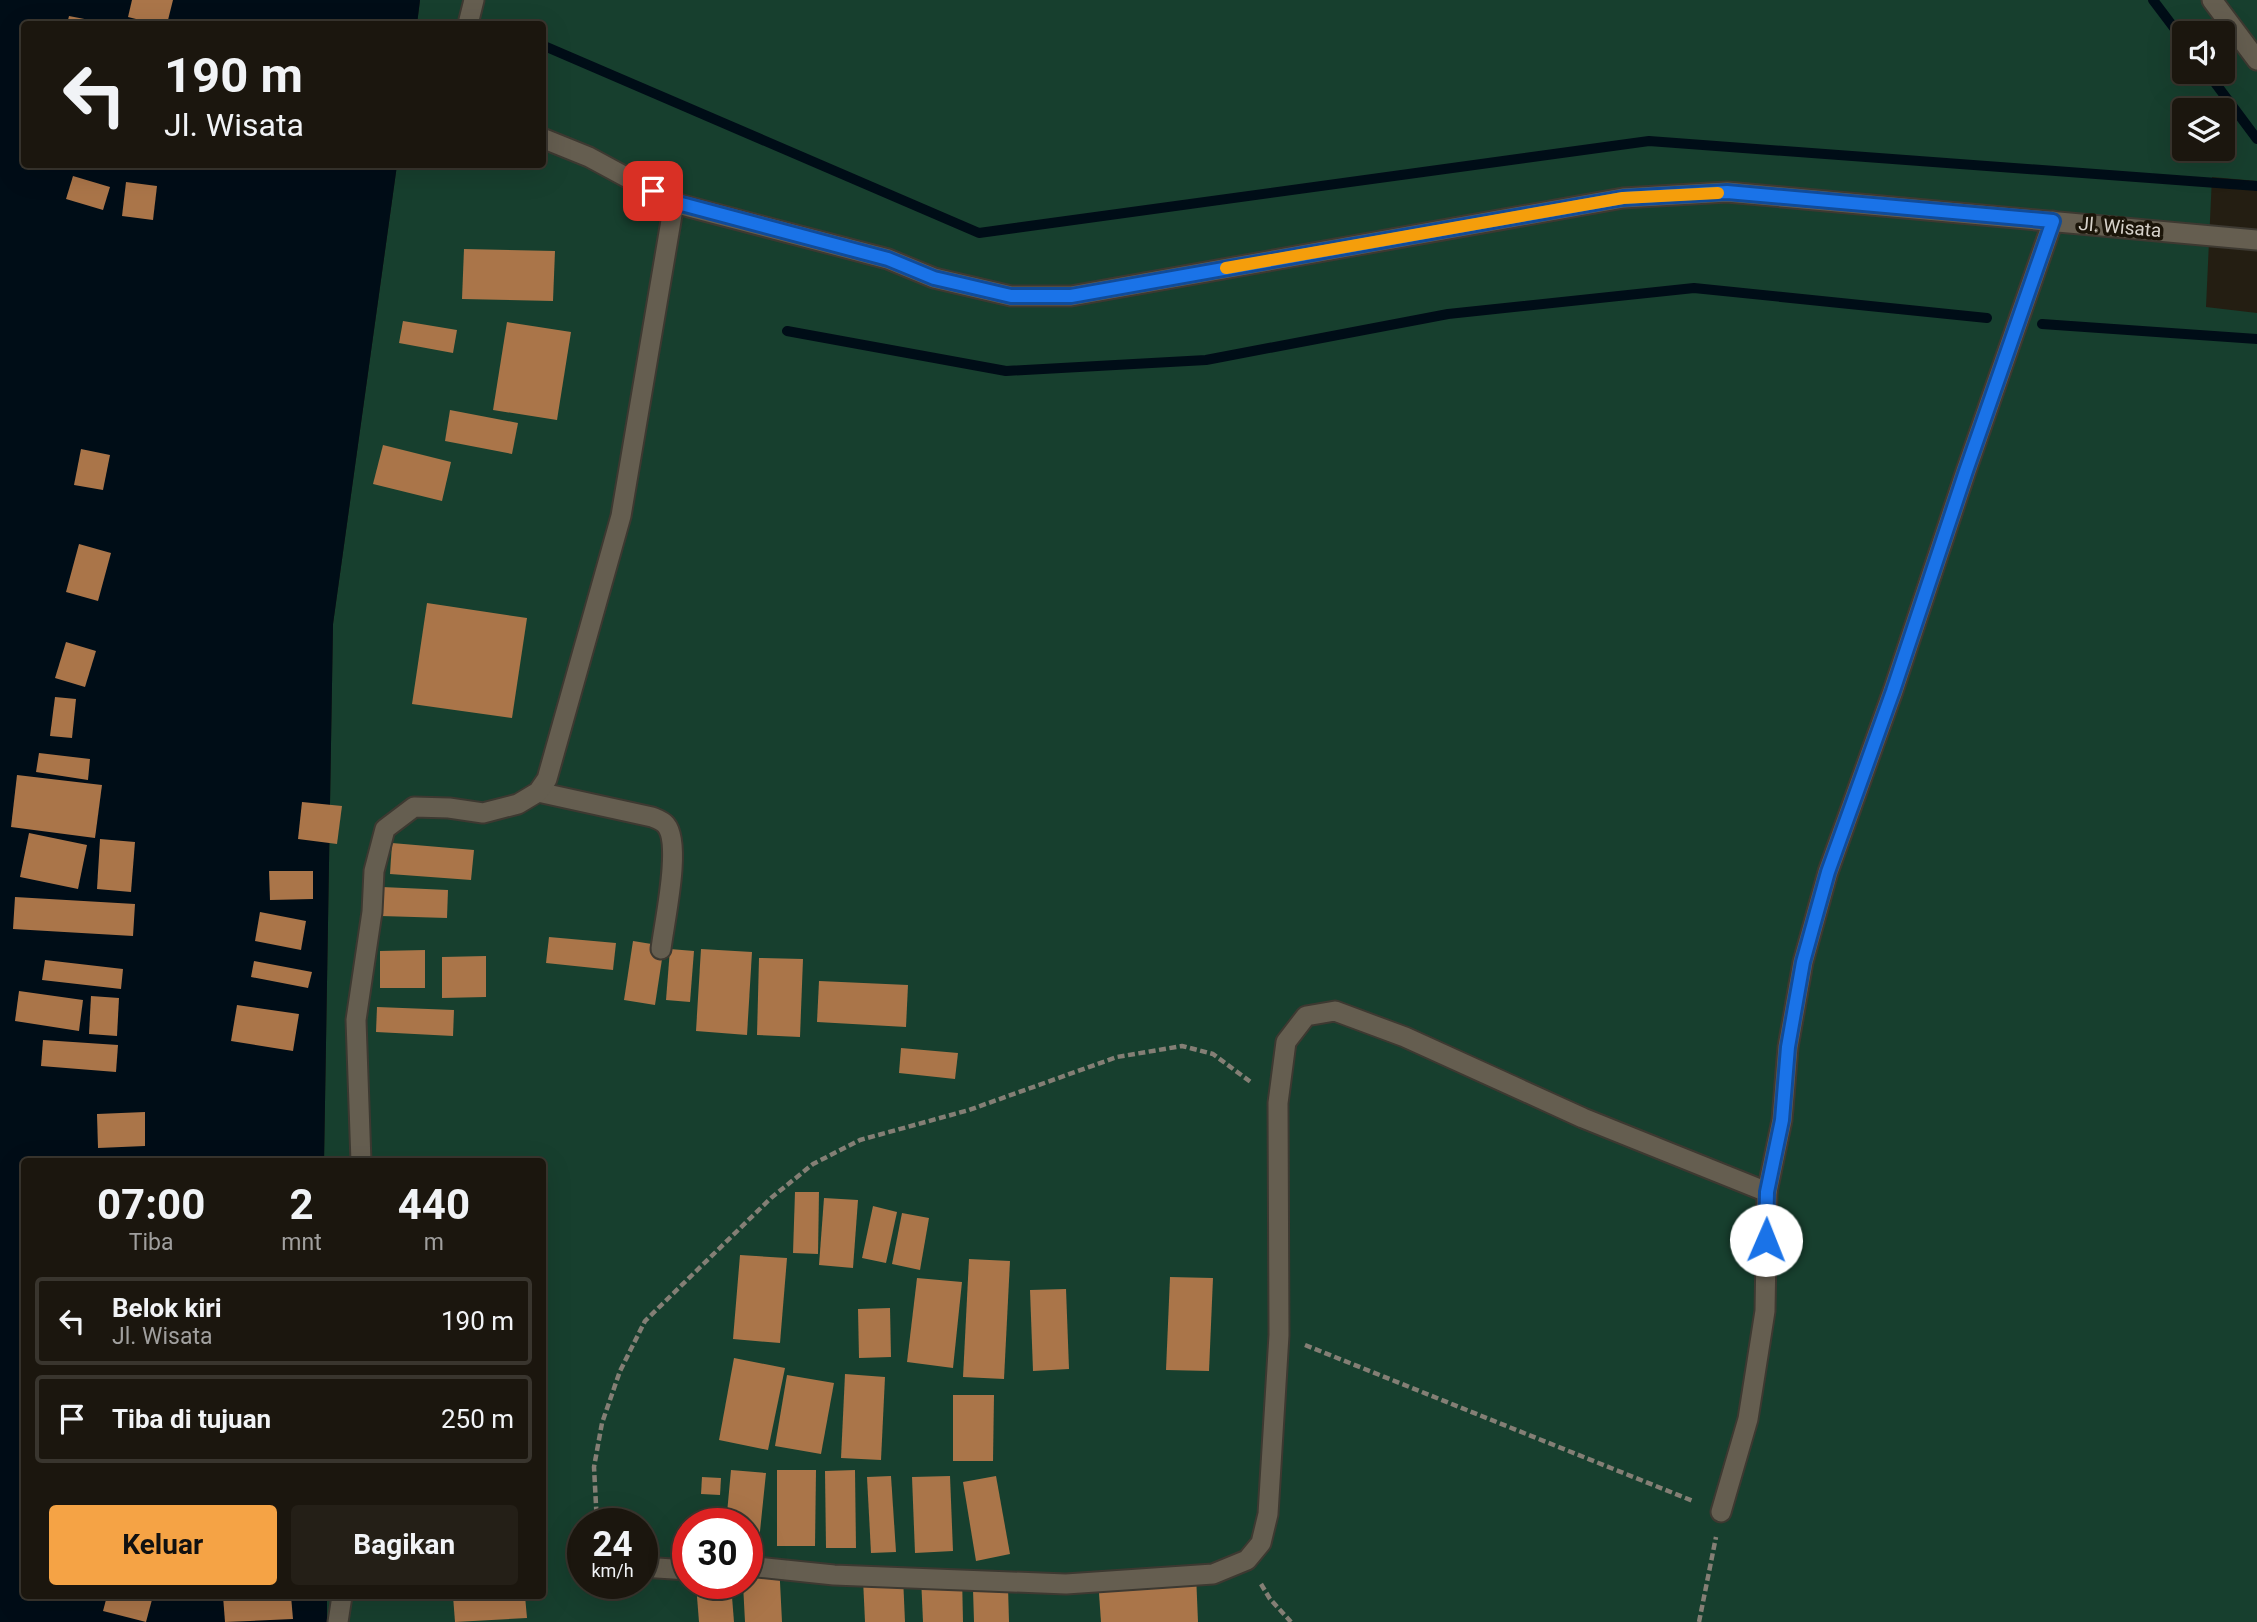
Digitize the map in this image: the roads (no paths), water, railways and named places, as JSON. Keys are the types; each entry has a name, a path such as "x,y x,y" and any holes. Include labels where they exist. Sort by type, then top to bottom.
{"street":[{"path":"469,21 474,0"},
{"path":"2212,0 2257,60"},
{"name":"Jl. Wisata","path":"546,140 589,158 674,202 888,259 934,278 1011,296 1071,296 1623,198 1727,192 2257,240"},
{"path":"361,1158 356,1020 372,912 373,871 385,829 414,807 483,813 518,804 538,792 547,779 621,516 674,202"},
{"path":"1721,1512 1748,1419 1765,1311 1767,1192 1782,1120 1788,1047 1803,962 1828,872 1893,691 2053,221"},
{"path":"538,792 652,817 666,823 673,837 674,855 660,949"},
{"path":"763,1568 834,1575 1066,1584 1213,1574 1247,1560 1261,1543 1268,1514 1279,1335 1278,1103 1286,1042 1306,1016 1335,1011 1405,1037 1583,1118 1767,1192"},
{"path":"338,1622 342,1599"}],"waterway":[{"path":"2153,0 2172,25"},
{"path":"546,47 979,233 1649,141 2257,186"},
{"path":"2216,84 2257,139"},
{"path":"787,331 1006,371 1206,360 1448,314 1694,288 1987,318"},
{"path":"2042,324 2257,339"}]}
